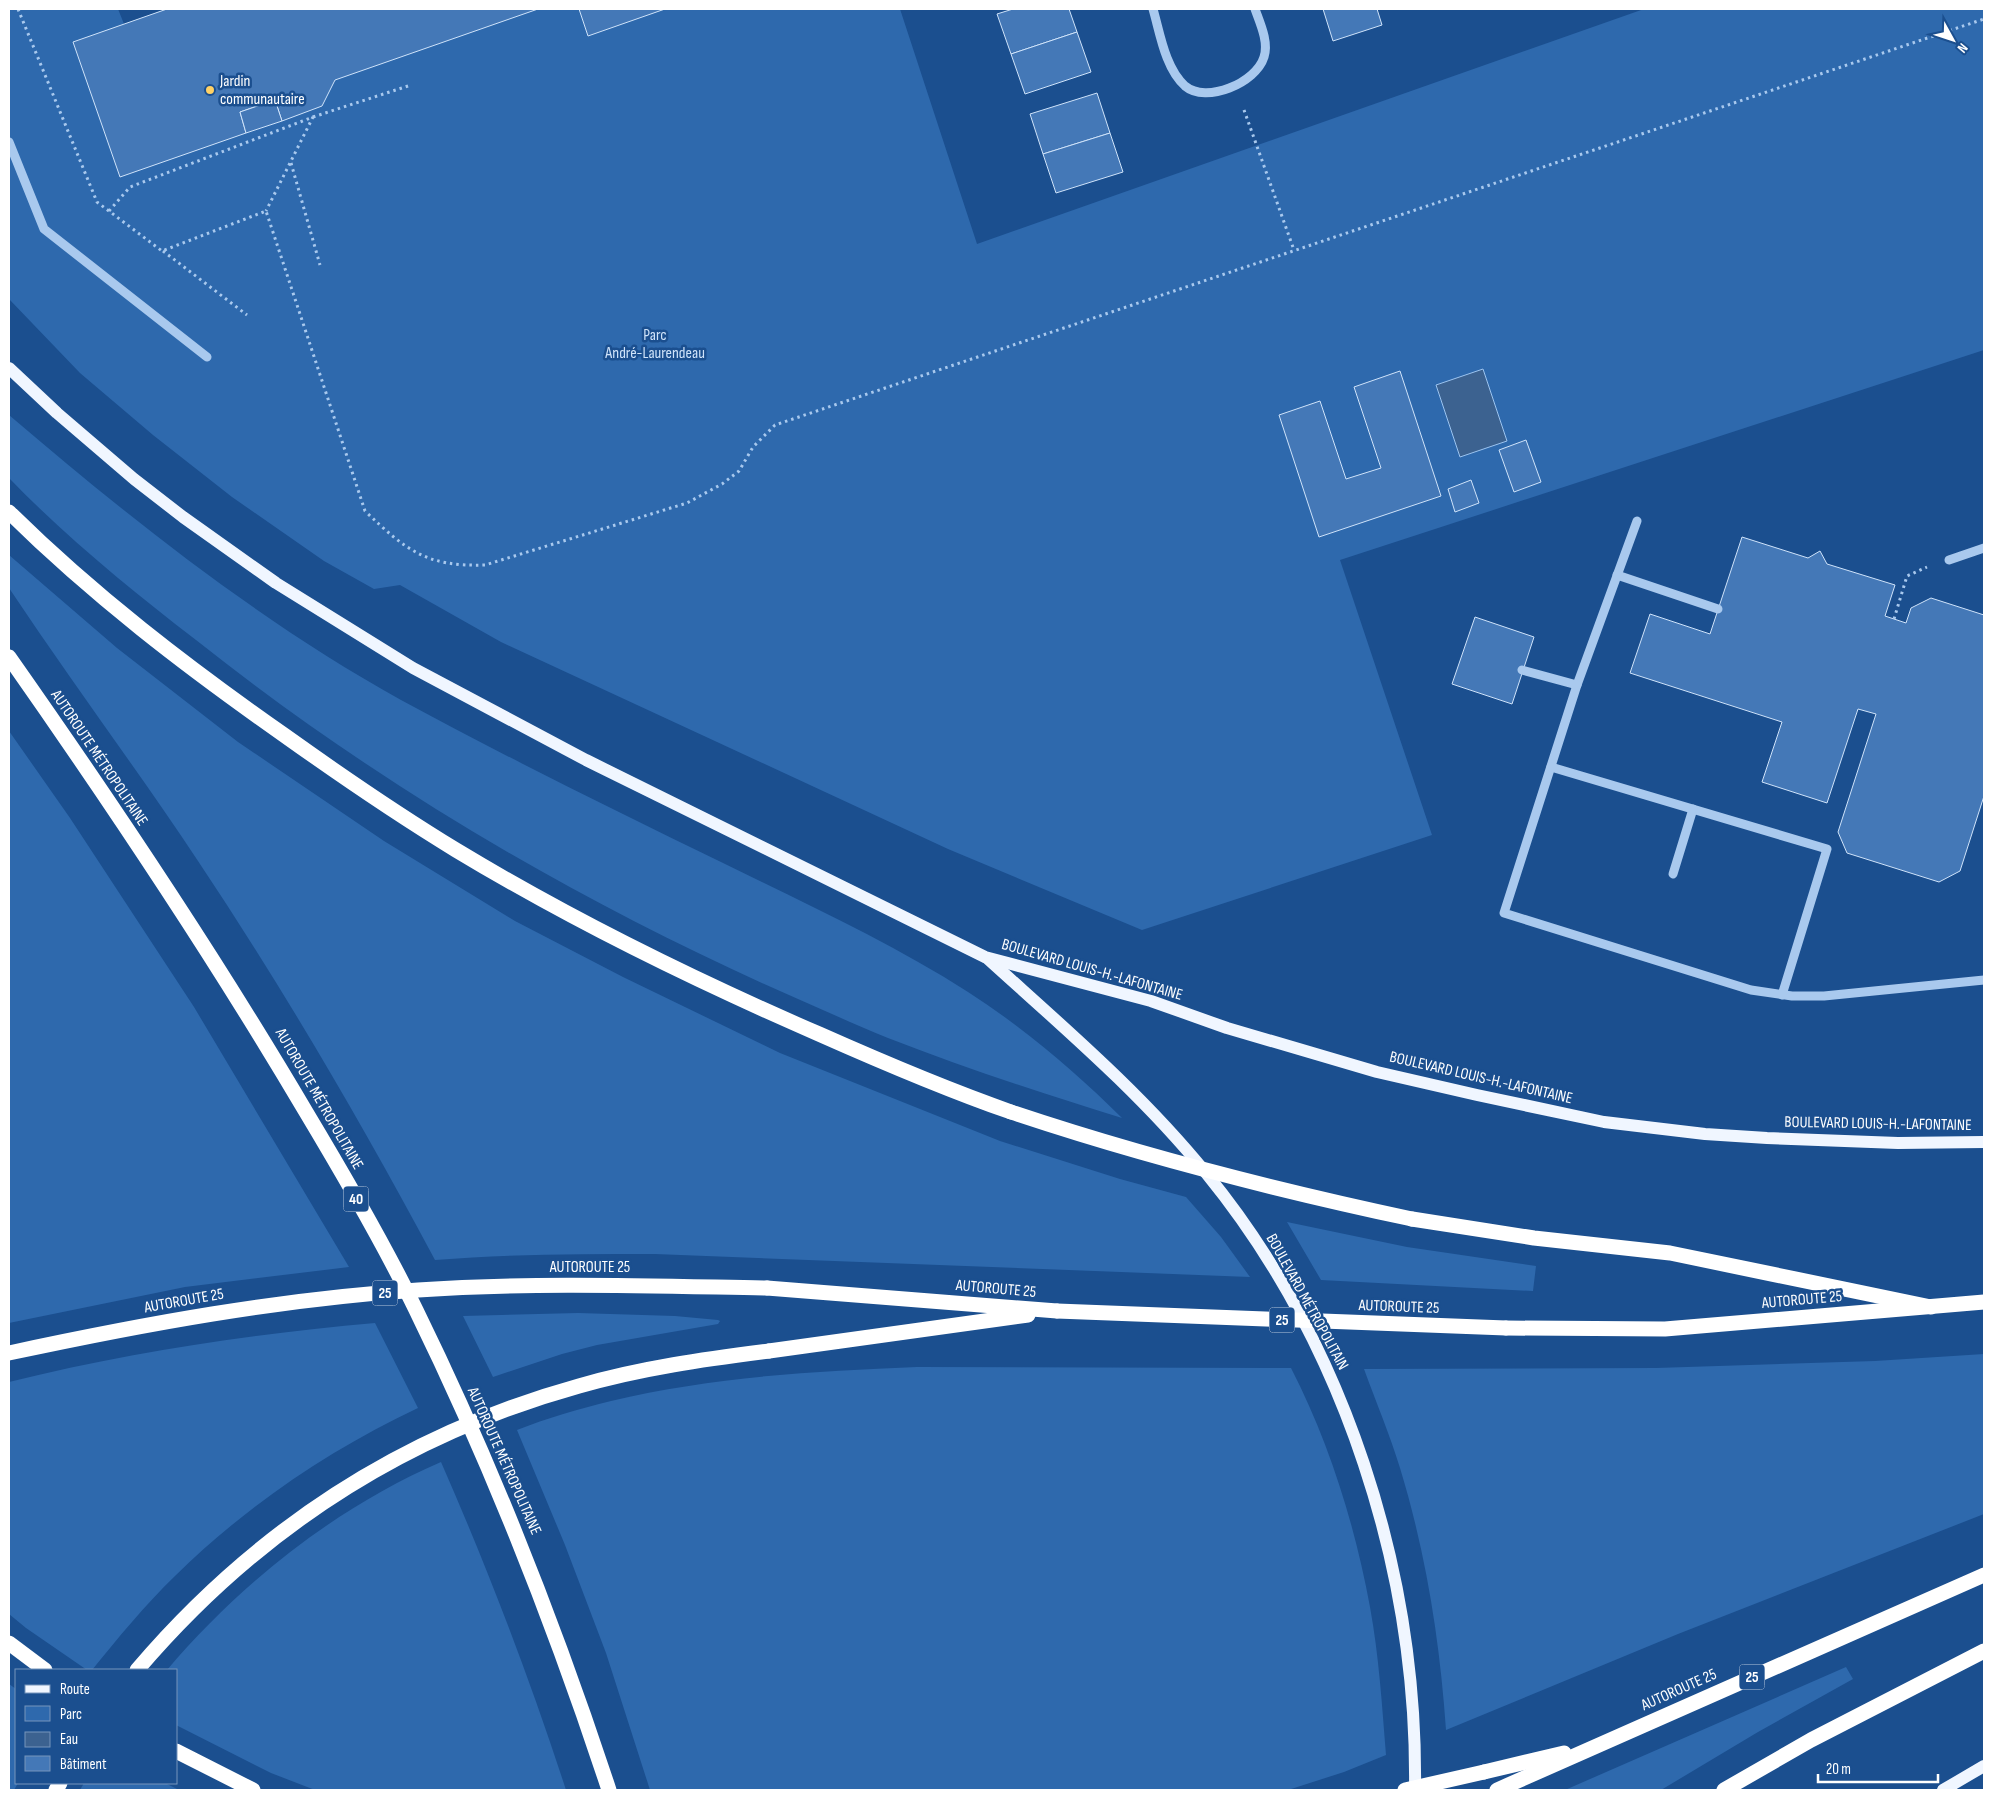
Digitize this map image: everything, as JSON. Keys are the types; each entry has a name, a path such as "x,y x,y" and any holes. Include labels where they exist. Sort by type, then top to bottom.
{"highway":[{"path":"9,512 100,595 200,674 309,753 457,850 560,910 719,990 932,1083 1010,1112 1097,1139 1221,1174 1348,1206 1412,1219 1534,1238 1670,1253 1931,1306"},
{"name":"AUTOROUTE MÉTROPOLITAINE","path":"9,657 164,883 253,1021 336,1162 416,1308 523,1549 558,1641 609,1790"},
{"name":"AUTOROUTE 25","path":"9,1353 162,1322 261,1306 373,1294 467,1287 605,1284 767,1288 1057,1312 1506,1328 1666,1329 1984,1302"},
{"path":"139,1669 168,1635 224,1580 310,1511 390,1462 480,1418 581,1385 681,1364 1057,1312"},
{"name":"AUTOROUTE 25","path":"1497,1790 1984,1575"},
{"path":"9,1643 44,1669"},
{"path":"1724,1790 1834,1727 1984,1650"},
{"path":"1405,1790 1599,1744"},
{"path":"178,1752 254,1790"}],"main road":[{"path":"9,368 64,419 134,479 183,517 276,583 413,668 586,760 985,957"},
{"name":"BOULEVARD LOUIS-H.-LAFONTAINE","path":"985,957 1151,1001 1237,1031 1377,1072 1476,1096 1604,1122 1696,1133 1767,1138 1898,1143 1984,1142"},
{"name":"BOULEVARD MÉTROPOLITAIN","path":"985,957 1127,1085 1206,1172 1241,1218 1274,1269 1308,1330 1335,1386 1355,1436 1386,1540 1408,1662 1413,1721 1415,1790"},
{"path":"1943,1790 1984,1766"}],"street":[{"path":"1152,9 1168,58 1184,85 1194,92 1212,93 1248,80 1258,69 1265,56 1265,42 1255,9"},
{"path":"9,142 44,229 207,357"},
{"path":"1637,521 1577,685 1504,913 1752,990 1782,995 1824,996 1984,980"},
{"path":"1949,560 1984,548"},
{"path":"1617,575 1718,609"},
{"path":"1522,670 1577,685"},
{"path":"1552,767 1827,849 1782,995"},
{"path":"1673,874 1693,809"}],"path":[{"path":"18,9 98,202 247,315"},
{"path":"266,211 365,511 403,546 422,557 463,566 485,565 688,503 722,484 738,471 753,447 775,425 1984,19"},
{"path":"109,211 130,187 313,118 411,85"},
{"path":"1235,85 1294,250"},
{"path":"162,251 266,211 313,118"},
{"path":"291,163 320,265"},
{"path":"1894,619 1907,576 1933,565"}],"green space":[{"name":"Parc André-Laurendeau","path":"9,9 118,9 124,24 167,9 900,9 977,244 1644,9 1984,9 1984,350 1340,560 1432,835 1142,930 948,849 501,642 400,585 374,589 324,561 232,497 153,435 80,373 9,299"},
{"path":"9,415 102,493 198,567 297,637 401,700 480,742 908,956 968,992 1029,1035 1122,1118 946,1060 888,1038 718,963 562,883 485,839 411,793 337,744 196,640 147,602 53,521 9,478"},
{"path":"9,555 117,648 238,742 384,841 515,921 623,977 780,1053 1000,1141 1120,1179 1186,1197 1221,1237 1250,1277 655,1254 517,1255 435,1260 351,1108 261,958 175,827 9,588"},
{"path":"9,731 70,818 194,1007 349,1267 185,1287 9,1323"},
{"path":"1287,1222 1407,1247 1536,1266 1533,1291 1321,1280"},
{"path":"578,1313 675,1316 720,1321 718,1324 597,1345 562,1354 493,1377 463,1316"},
{"path":"375,1323 418,1408 385,1424 320,1461 230,1527 164,1587 93,1669 86,1669 9,1614 9,1382 145,1353 283,1333"},
{"path":"1984,1354 1984,1514 1678,1634 1446,1730 1436,1631 1417,1532 1396,1456 1364,1369 1656,1368 1875,1361"},
{"path":"917,1367 1291,1368 1305,1396 1329,1455 1357,1545 1376,1644 1386,1755 1344,1772 1288,1790 650,1790 606,1653 565,1545 517,1430 599,1404 687,1386 763,1376"},
{"path":"441,1462 508,1625 566,1790 315,1790 271,1773 178,1726 178,1669 168,1669 196,1638 258,1578 292,1551 327,1525 402,1481"},
{"path":"1846,1667 1853,1679 1758,1732 1661,1790 1565,1790"},
{"path":"9,1684 15,1688 15,1784 17,1784 14,1790 9,1790"},
{"path":"83,1784 167,1784 179,1790 80,1790"}],"water":[{"path":"1483,369 1507,441 1460,457 1436,385"}],"building":[{"name":"Jardin communautaire","path":"167,9 538,9 335,80 322,106 282,121 275,100 240,112 246,133 120,177 73,42"},
{"path":"579,9 665,9 588,36"},
{"path":"1013,9 1069,9 1077,32 1011,54 997,14"},
{"path":"1323,9 1377,9 1382,25 1333,41"},
{"path":"1077,32 1091,72 1025,94 1011,54"},
{"path":"1097,93 1110,133 1043,154 1030,114"},
{"path":"275,100 282,121 246,133 240,112"},
{"path":"1110,133 1123,172 1056,193 1043,154"},
{"path":"1400,371 1441,496 1319,537 1279,415 1320,401 1346,479 1381,468 1354,387"},
{"path":"1526,440 1541,482 1514,492 1499,450"},
{"path":"1471,480 1479,503 1455,512 1448,489"},
{"path":"1742,537 1808,558 1820,551 1827,564 1895,585 1885,616 1906,623 1911,608 1931,598 1984,615 1984,796 1960,871 1939,882 1847,853 1838,832 1876,714 1858,709 1827,803 1762,782 1782,722 1630,673 1650,614 1710,634"},
{"path":"1475,617 1534,637 1512,704 1452,684"}],"place":[{"name":"Jardin communautaire","path":"210,90"}]}
